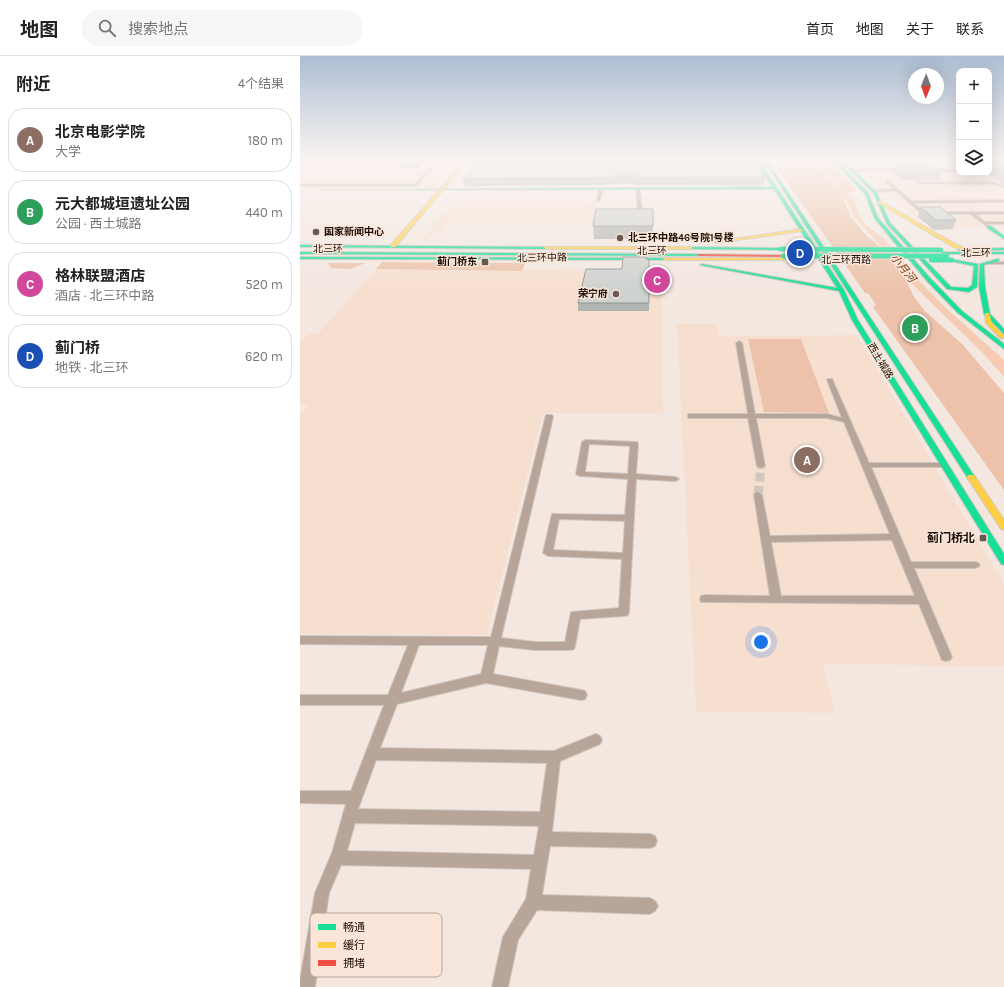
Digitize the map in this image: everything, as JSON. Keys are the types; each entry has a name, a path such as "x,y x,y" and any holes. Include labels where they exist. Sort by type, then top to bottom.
{"main road":[{"path":"397,246 434,202"},
{"name":"西土城路","path":"787,202 803,232 839,282 851,295 1004,527"},
{"name":"西土城路","path":"788,202 816,238 839,282 855,320 1004,562"},
{"path":"875,202 876,218 885,224 949,288"},
{"path":"877,202 885,224 929,280 960,312 1004,347"},
{"path":"884,202 896,212 957,247 1004,245"},
{"path":"885,224 903,221 914,224 955,248 947,254"},
{"path":"987,225 1004,238"},
{"path":"671,248 795,232 803,232 816,238"},
{"path":"734,249 728,244 731,241 786,234 798,234 803,232"},
{"name":"北三环中路","path":"300,248 333,246 671,248 734,249 782,254"},
{"path":"947,254 971,247 1004,250"},
{"name":"北三环","path":"300,248 782,254"},
{"path":"496,250 583,248"},
{"name":"北三环","path":"300,254 1004,253"},
{"path":"451,254 586,258"},
{"name":"北三环中路","path":"300,258 743,259 782,254"},
{"path":"929,280 949,288 964,290 969,290 975,286 976,265 947,254"},
{"name":"北三环","path":"947,254 999,261"},
{"path":"669,259 839,282 851,295"},
{"path":"743,259 735,261 733,264 736,268 744,271 815,283 839,282"},
{"path":"999,261 982,264 982,287 986,314 989,323 1004,338"},
{"path":"986,314 1004,332"},
{"path":"855,320 877,334"}],"street":[{"path":"639,202 640,213"},
{"path":"911,202 923,213 1004,213"},
{"path":"971,213 987,225 1004,223"},
{"path":"739,343 748,386 751,416 760,466"},
{"path":"830,380 946,657"},
{"path":"691,416 827,416 847,421"},
{"path":"486,678 549,417"},
{"path":"300,640 495,641 534,646 570,646 575,615 624,612 633,478 634,444 586,442 580,474 633,478 675,479"},
{"path":"865,465 944,465"},
{"path":"758,495 776,599"},
{"path":"627,556 548,553 555,516 630,518"},
{"path":"766,539 896,537"},
{"path":"907,565 975,565"},
{"path":"705,599 922,600"},
{"path":"319,913 322,893 337,858 349,816 415,640"},
{"path":"300,700 392,700 486,678 581,695"},
{"path":"372,754 554,757 596,740"},
{"path":"500,987 511,938 532,902 544,839 554,757"},
{"path":"300,797 356,798"},
{"path":"349,816 547,819"},
{"path":"544,839 650,841"},
{"path":"337,858 540,862"},
{"path":"532,902 650,906"},
{"path":"307,987 310,968"}],"shaded area":[{"path":"467,202 598,202 593,223 451,223"},
{"path":"801,202 845,202 850,216 866,235 879,246 902,272 914,297 925,311 962,344 1004,393 1004,490 873,307 876,305 869,294 865,293"},
{"path":"897,202 1004,202 1004,227 936,228 913,216"},
{"path":"447,209 461,209 436,236 430,236 426,241 419,241"},
{"path":"382,262 525,263 522,271 376,269"},
{"path":"328,263 365,263 351,269 331,268"},
{"path":"376,269 661,271 663,413 543,413 487,635 300,634 300,415 308,405 300,404 300,342 309,334 318,334"},
{"path":"677,324 716,324 719,336 857,335 1004,584 1004,666 823,664 835,713 696,712"},
{"path":"748,339 801,339 829,413 764,412"}],"water":[{"name":"小月河","path":"847,202 856,202 858,214 865,224 884,239 920,282 948,310 1004,360 1004,377 983,353 912,284 901,267 854,217"}],"building":[{"path":"920,207 940,207 956,220 936,220"},
{"path":"596,209 653,209 653,226 593,226"},
{"name":"荣宁府","path":"623,257 646,257 646,259 649,259 649,303 578,303 586,269 622,269"}],"tunnel":[{"path":"758,495 761,468"}],"traffic: fast":[{"path":"784,202 841,290 855,320 1004,562"},
{"path":"792,202 971,477"},
{"path":"870,202 876,218 929,280 960,312 1004,347"},
{"path":"879,202 888,223 949,288 969,290 975,286 976,265 952,260"},
{"path":"989,227 1004,238"},
{"path":"300,246 546,248"},
{"path":"691,248 780,249"},
{"path":"780,249 941,250"},
{"path":"960,250 1004,249"},
{"path":"300,253 700,255"},
{"path":"944,253 1004,253"},
{"path":"783,256 947,256"},
{"path":"300,258 665,259"},
{"path":"931,260 952,260"},
{"path":"997,260 982,264 982,287 987,314 1004,332"},
{"path":"702,265 841,290"}],"traffic: slow":[{"path":"393,246 431,202"},
{"path":"880,202 957,247 969,250"},
{"path":"716,242 801,230"},
{"path":"546,248 691,248"},
{"path":"665,259 783,259"},
{"path":"987,314 989,323 1002,337"},
{"path":"971,477 1004,527"}],"traffic: jam":[{"path":"700,255 783,256"}],"place":[{"name":"国家新闻中心","path":"316,232"},
{"name":"北三环中路46号院1号楼","path":"620,238"},
{"name":"蓟门桥","path":"800,253"},
{"name":"蓟门桥东","path":"485,262"},
{"name":"格林联盟酒店","path":"657,280"},
{"name":"荣宁府","path":"616,294"},
{"name":"元大都城垣遗址公园","path":"915,328"},
{"name":"北京电影学院","path":"807,460"},
{"name":"蓟门桥北","path":"983,538"}]}
